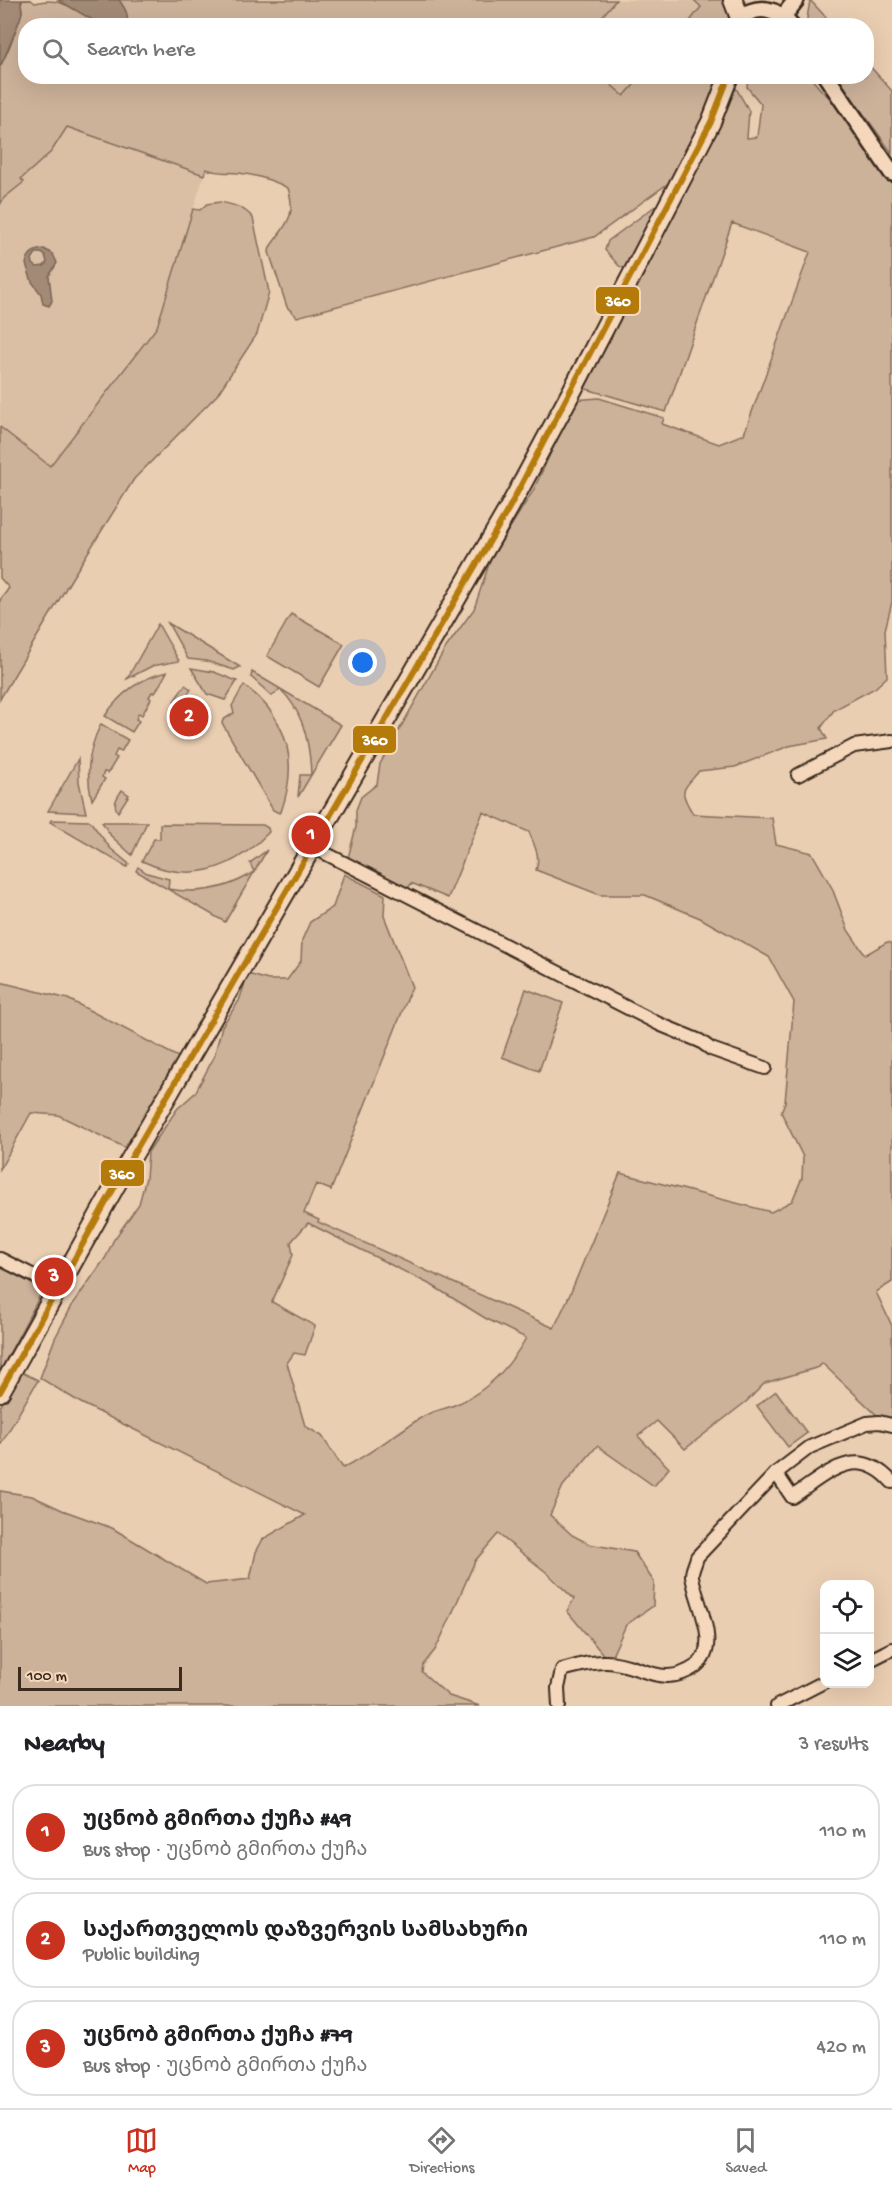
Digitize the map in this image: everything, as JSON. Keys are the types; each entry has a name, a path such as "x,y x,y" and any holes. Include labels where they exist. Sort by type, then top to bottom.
{"main road":[{"path":"733,0 739,18"},
{"path":"0,1392 123,1172 448,616 537,457 711,122 726,84"}],"street":[{"path":"788,18 796,0"},
{"path":"743,18 748,12 762,8 777,12 784,18"},
{"path":"831,84 892,173"},
{"path":"798,775 854,746 892,741"},
{"path":"313,847 659,1024 700,1041 711,1049 765,1068"},
{"path":"0,1259 58,1288"},
{"path":"559,1706 558,1688 562,1670 590,1662 609,1662 645,1673 666,1676 684,1674 702,1661 707,1653 708,1642 692,1575 697,1557 776,1473 810,1448 853,1427 867,1423 879,1422 892,1425"},
{"path":"776,1473 792,1497 836,1468 851,1463 868,1464 885,1474 892,1482"},
{"path":"874,1658 892,1649"},
{"path":"777,1706 820,1684"}],"shaded area":[{"path":"0,0 23,0 18,24 0,66"},
{"path":"23,0 31,0 35,3 54,1 66,5 67,0 616,0 601,18 20,18"},
{"path":"58,0 119,0 127,15 127,18 89,18"},
{"path":"616,0 694,0 702,7 692,18 601,18"},
{"path":"694,0 723,0 729,18 692,18 701,7"},
{"path":"810,0 827,18 807,18"},
{"path":"18,24 18,84 610,84 624,96 635,84 719,84 674,179 594,237 297,317 287,307 269,252 288,220 290,198 288,188 270,180 206,169 204,175 67,127 51,152 21,179 24,182 4,198 0,205 0,66"},
{"path":"874,71 892,91 892,153 842,84 874,84"},
{"path":"609,84 635,84 624,96"},
{"path":"747,84 816,84 842,108 892,184 892,602 885,630 887,677 875,688 834,710 821,728 827,739 789,746 735,767 699,771 686,787 684,795 693,814 772,818 776,844 812,853 832,888 848,930 865,955 887,942 892,943 892,1282 876,1292 892,1326 892,1421 881,1419 822,1363 819,1367 765,1383 747,1401 685,1449 657,1421 638,1436 669,1468 654,1486 597,1446 563,1486 550,1515 572,1535 589,1544 634,1552 654,1582 653,1606 626,1625 611,1658 606,1658 567,1611 574,1599 546,1572 498,1534 475,1561 448,1623 435,1650 423,1665 422,1672 449,1696 480,1706 0,1706 0,1491 32,1496 62,1510 112,1528 206,1584 250,1579 256,1552 263,1539 305,1515 81,1403 40,1378 55,1338 73,1304 139,1204 146,1178 148,1152 177,1109 195,1093 214,1057 222,1026 239,1001 248,974 268,980 287,980 301,961 302,940 310,922 333,907 344,874 385,895 384,916 412,987 331,1190 316,1184 304,1213 319,1220 318,1222 554,1328 620,1173 771,1212 792,1201 802,1178 803,1157 781,1112 785,1102 794,1002 769,957 700,918 645,895 600,895 536,870 537,855 529,832 483,812 448,898 411,883 408,890 348,858 356,827 356,810 361,797 377,784 380,764 445,649 474,609 491,558 533,491 573,405 573,400 599,398 664,418 662,424 719,444 744,434 810,252 732,223 666,412 583,388 736,88 749,111 747,138 757,137 761,104 747,87","holes":["308,1223 433,1286 485,1318 526,1338 504,1370 475,1395 425,1415 343,1468 322,1436 305,1426 287,1363 294,1353 305,1355 315,1326 272,1302 293,1255 291,1242"]},
{"path":"67,127 204,175 157,326 50,466 0,427 0,205 4,198 24,182 21,179 51,152"},
{"path":"662,201 626,269 619,266 605,250 608,241"},
{"path":"220,202 234,205 253,218 269,292 257,334 217,395 134,479 0,699 0,600 9,588 0,578 0,427 50,466 157,327 193,209 200,210 207,204"},
{"path":"44,249 53,254 57,263 49,276 52,301 49,306 43,304 41,294 32,282 26,264 32,253","holes":["36,253 45,255 47,262 44,266 37,267 33,264 32,259"]},
{"path":"291,614 344,644 319,687 267,656"},
{"path":"168,623 240,667 234,670 206,661 188,659"},
{"path":"158,624 179,661 152,666 127,679"},
{"path":"191,668 214,672 237,681 225,700 207,694"},
{"path":"167,672 155,693 152,692 149,697 151,699 142,715 139,713 136,719 139,721 132,732 105,716 117,700 139,682"},
{"path":"252,672 341,725 298,797 300,775 311,775 307,740 300,718 288,697 280,689 272,696 251,677"},
{"path":"185,685 191,689 181,706 174,701"},
{"path":"244,685 271,712 286,742 289,775 279,813 273,810 222,723 234,713 232,706"},
{"path":"101,724 128,740 121,752 117,750 114,756 117,758 108,773 104,772 102,777 105,779 92,800 89,761"},
{"path":"78,759 79,782 86,813 48,811"},
{"path":"122,790 129,795 118,812 115,804"},
{"path":"51,820 90,821 110,848 129,864 127,867 50,822"},
{"path":"102,822 147,822 132,855 111,836"},
{"path":"160,824 263,825 268,828 269,832 241,856 226,864 194,872 177,872 142,861 154,839 160,839"},
{"path":"267,850 225,922 136,871 138,867 147,873 169,879 168,889 190,891 212,889 234,883 254,872 250,863"},
{"path":"0,982 68,999 180,1058 128,1149 58,1115 31,1113 0,1169"},
{"path":"526,989 563,1003 539,1071 502,1057"},
{"path":"0,1266 43,1290 0,1371"},
{"path":"21,1372 38,1380 0,1446 0,1407"},
{"path":"776,1391 807,1433 788,1447 757,1406"}],"transit line":[{"name":"360","path":"0,1392 123,1172 509,508 711,122 726,84"}],"place":[{"name":"საქართველოს დაზვერვის სამსახური","path":"189,717"},
{"name":"უცნობ გმირთა ქუჩა #49","path":"311,835"},
{"name":"უცნობ გმირთა ქუჩა #79","path":"54,1277"}]}
